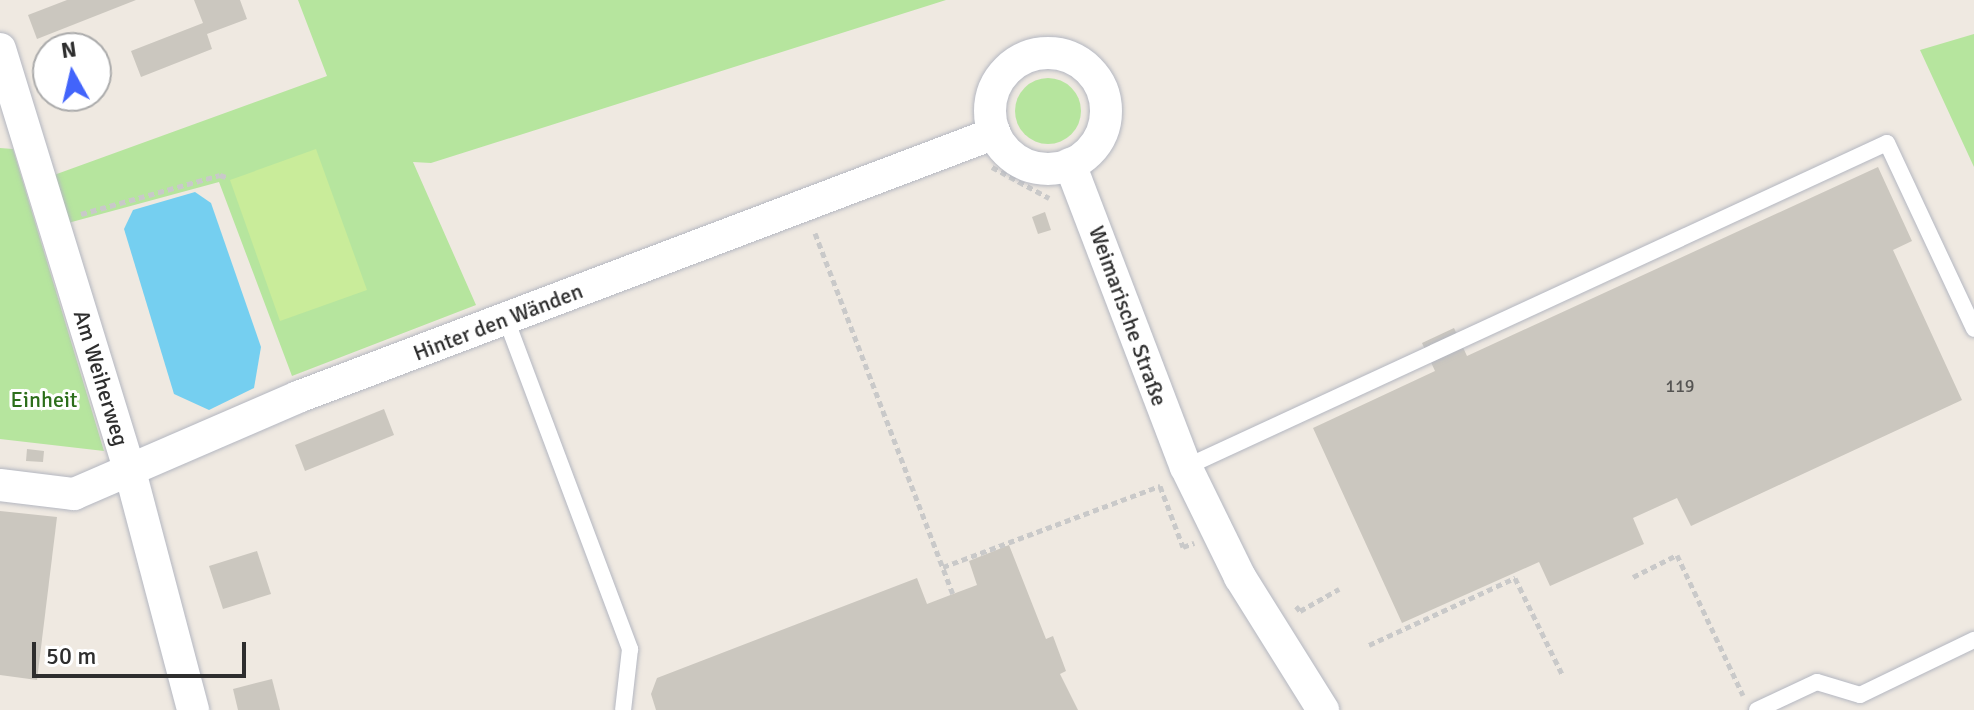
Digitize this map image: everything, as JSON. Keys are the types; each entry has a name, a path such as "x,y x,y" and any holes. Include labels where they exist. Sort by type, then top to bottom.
{"street":[{"name":"Am Weiherweg","path":"0,49 130,471 193,710"},
{"path":"1032,55 1070,57 1099,82 1105,120 1087,154 1070,164 1035,167 1011,154 995,133 992,95 1007,70 1032,55"},
{"name":"Hinter den Wänden","path":"0,485 74,494 298,397 995,133"},
{"name":"Weimarische Straße","path":"1070,164 1186,467 1240,577 1323,710"}],"lane":[{"path":"1186,467 1887,143 1974,329"},
{"path":"506,319 630,649 623,710"},
{"path":"1757,710 1817,682 1860,695 1974,640"}],"path":[{"path":"53,222 220,175 229,178"},
{"path":"804,204 953,594"},
{"path":"943,567 1160,486 1183,547 1195,543"},
{"path":"1633,577 1677,555 1750,710"},
{"path":"1369,645 1515,578 1562,674"}],"green space":[{"path":"298,0 946,0 431,163 413,162 476,305 292,376 219,182 68,223 54,175 327,76"},
{"path":"1974,34 1974,167 1920,50"},
{"path":"1041,78 1055,78 1067,83 1076,92 1081,111 1079,124 1072,135 1055,144 1041,144 1029,139 1020,130 1015,118 1015,104 1020,92 1029,83"},
{"name":"Einheit","path":"0,148 13,149 104,451 0,439"},
{"path":"316,149 367,290 280,321 230,180"}],"water":[{"path":"195,192 211,203 261,347 254,388 209,410 174,394 124,229 133,210"}],"building":[{"path":"67,0 136,0 55,32 34,32 28,15"},
{"path":"194,0 240,0 247,19 207,34 212,49 141,77 131,51 203,23"},
{"path":"1878,167 1912,241 1893,250 1962,400 1691,526 1677,498 1633,518 1644,544 1550,586 1539,562 1402,623 1313,428 1435,371 1422,343 1454,328 1467,356"},
{"path":"1045,212 1051,230 1038,234 1032,217"},
{"path":"384,409 394,435 305,471 295,445"},
{"path":"27,449 44,451 43,462 26,461"},
{"path":"0,511 57,517 37,680 0,675"},
{"path":"1009,545 1046,639 1053,636 1066,671 1060,674 1078,710 656,710 651,694 657,678 917,578 927,604 977,585 969,561"},
{"path":"257,551 271,594 223,609 209,566"},
{"path":"272,679 280,710 238,710 233,689"}]}
